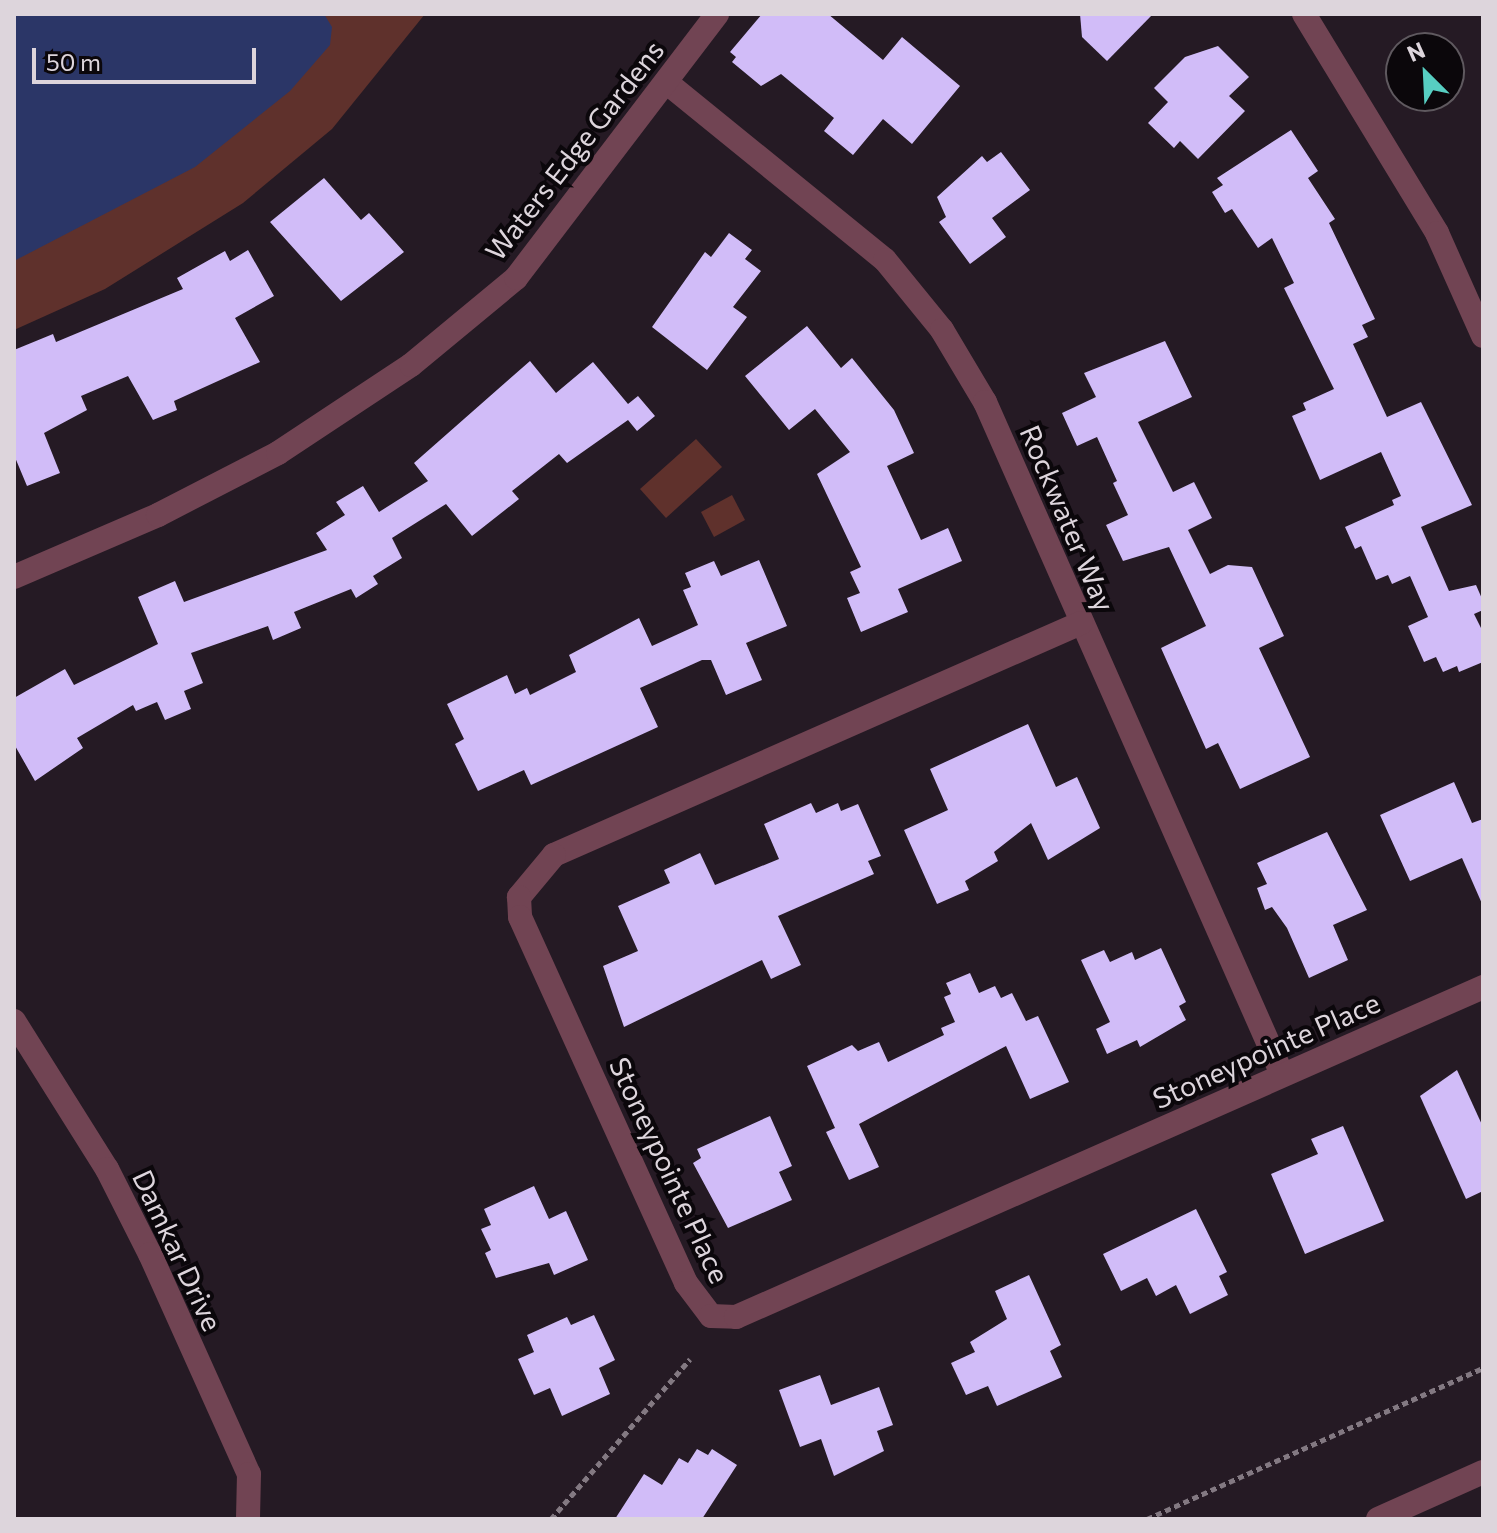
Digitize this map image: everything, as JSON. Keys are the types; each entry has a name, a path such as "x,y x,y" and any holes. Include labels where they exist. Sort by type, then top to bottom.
{"street":[{"name":"Waters Edge Gardens","path":"14,577 158,515 278,453 411,365 516,278 717,14"},
{"path":"1304,14 1437,233 1483,336"},
{"name":"Rockwater Way","path":"666,82 885,260 942,330 985,402 1282,1074"},
{"name":"Stoneypointe Place","path":"1081,623 554,855 528,881 520,917 689,1291 711,1316 736,1317 1483,987"},
{"name":"Damkar Drive","path":"14,1021 92,1145 150,1254 249,1474 248,1519"},
{"path":"1378,1519 1483,1472"}],"path":[{"path":"551,1519 690,1359"},
{"path":"1147,1519 1483,1368"}],"shaded area":[{"path":"14,14 425,14 332,129 243,203 105,289 14,330"},
{"path":"696,439 722,467 666,518 640,489"},
{"path":"732,495 745,520 714,537 701,512"}],"water":[{"path":"14,14 324,14 332,27 330,45 290,91 195,167 14,261"}],"building":[{"path":"762,14 828,14 883,60 902,37 960,86 912,144 883,119 853,155 824,131 834,118 781,74 761,86 732,62 736,57 730,52"},
{"path":"1080,14 1153,14 1107,61 1082,37"},
{"path":"1218,46 1249,77 1229,96 1245,111 1198,159 1180,141 1174,148 1148,123 1168,102 1154,88 1185,57"},
{"path":"1291,130 1318,171 1308,178 1335,219 1329,223 1375,319 1362,325 1368,337 1353,344 1387,417 1421,402 1472,505 1421,527 1449,591 1476,585 1483,601 1483,610 1474,614 1483,632 1483,662 1459,672 1457,666 1443,672 1436,657 1424,662 1408,626 1428,617 1410,576 1392,584 1388,575 1376,580 1361,546 1355,549 1345,527 1394,505 1392,500 1401,496 1381,452 1320,480 1292,416 1306,410 1303,403 1334,389 1284,288 1294,283 1272,238 1258,248 1232,209 1225,213 1212,192 1223,185 1217,178"},
{"path":"1001,152 1030,190 992,218 1006,237 970,264 939,222 946,217 937,197 982,156 987,162"},
{"path":"324,178 361,220 369,213 404,252 341,301 270,222"},
{"path":"729,233 752,250 745,259 761,271 733,307 747,317 707,370 652,327 705,252 711,257"},
{"path":"248,250 274,296 235,318 260,362 174,401 177,410 153,420 128,376 81,396 87,410 44,433 60,473 27,486 14,455 14,350 53,334 56,342 183,289 177,278 225,251 230,261"},
{"path":"807,326 841,368 852,358 894,410 914,453 887,466 921,540 948,528 962,561 898,589 908,612 861,632 847,598 860,593 850,572 861,567 817,474 850,452 815,409 789,430 745,376"},
{"path":"1165,341 1192,397 1138,422 1173,492 1194,482 1212,518 1188,530 1210,574 1228,565 1252,567 1284,636 1259,648 1310,757 1240,789 1218,743 1206,749 1161,648 1206,626 1169,547 1123,561 1106,525 1128,515 1113,483 1117,481 1097,437 1077,446 1062,413 1096,397 1084,373"},
{"path":"530,361 556,393 593,362 628,404 638,396 655,416 637,431 628,420 567,463 559,454 512,491 519,499 472,536 446,504 392,538 402,558 373,576 378,584 356,598 351,589 294,612 301,628 273,640 268,626 191,653 203,683 184,691 191,709 165,720 157,702 136,711 133,705 77,738 83,748 35,781 14,744 14,698 65,669 74,685 158,644 138,597 175,581 184,602 327,550 316,533 345,515 336,502 363,486 379,512 428,481 414,463"},
{"path":"759,560 787,626 746,643 762,680 726,695 711,660 702,660 640,688 658,727 531,785 524,770 478,791 455,744 464,739 447,704 507,675 515,694 527,688 530,695 576,672 569,655 639,618 652,646 698,625 683,590 691,587 685,573 714,561 721,576"},
{"path":"1028,724 1056,787 1077,777 1100,828 1048,860 1031,823 994,852 998,861 965,881 969,890 937,904 904,830 948,810 930,769"},
{"path":"1454,782 1472,823 1483,819 1483,906 1462,858 1410,881 1380,815"},
{"path":"811,803 816,813 838,803 841,811 858,804 881,856 868,861 874,874 778,916 801,965 771,979 762,960 624,1027 603,966 638,951 618,906 670,883 664,870 700,853 715,885 779,859 764,824"},
{"path":"1327,832 1367,910 1333,925 1348,960 1309,978 1287,928 1272,907 1265,910 1257,888 1267,884 1257,863"},
{"path":"1161,948 1186,1002 1179,1006 1186,1020 1140,1047 1137,1040 1107,1054 1096,1029 1110,1022 1081,960 1104,950 1110,962 1132,952 1135,960"},
{"path":"970,973 979,993 995,986 1001,998 1012,993 1026,1021 1038,1016 1069,1082 1030,1099 1006,1046 859,1124 879,1167 849,1180 826,1132 835,1128 807,1066 852,1045 858,1051 879,1042 888,1062 944,1035 941,1028 955,1022 944,997 951,994 946,983"},
{"path":"1457,1070 1483,1127 1483,1191 1466,1199 1420,1096"},
{"path":"770,1116 792,1166 779,1172 792,1200 728,1228 693,1163 701,1158 697,1149"},
{"path":"1343,1126 1384,1221 1305,1254 1271,1174 1318,1154 1311,1139"},
{"path":"534,1186 549,1219 566,1211 588,1260 554,1275 549,1263 496,1278 485,1253 491,1250 481,1229 491,1225 484,1209"},
{"path":"1196,1209 1227,1272 1219,1276 1228,1295 1190,1314 1176,1285 1156,1296 1147,1278 1121,1291 1103,1254"},
{"path":"1029,1275 1061,1345 1050,1351 1062,1377 997,1406 988,1386 966,1395 951,1363 975,1352 970,1342 1007,1319 995,1291"},
{"path":"594,1315 615,1360 599,1368 610,1394 562,1416 550,1388 534,1395 518,1359 534,1352 527,1335 567,1317 571,1325"},
{"path":"820,1375 831,1405 879,1387 893,1425 877,1431 884,1451 834,1476 821,1439 800,1447 779,1390"},
{"path":"697,1449 708,1455 712,1449 737,1465 702,1519 615,1519 644,1474 662,1485 679,1458 688,1463"}]}
